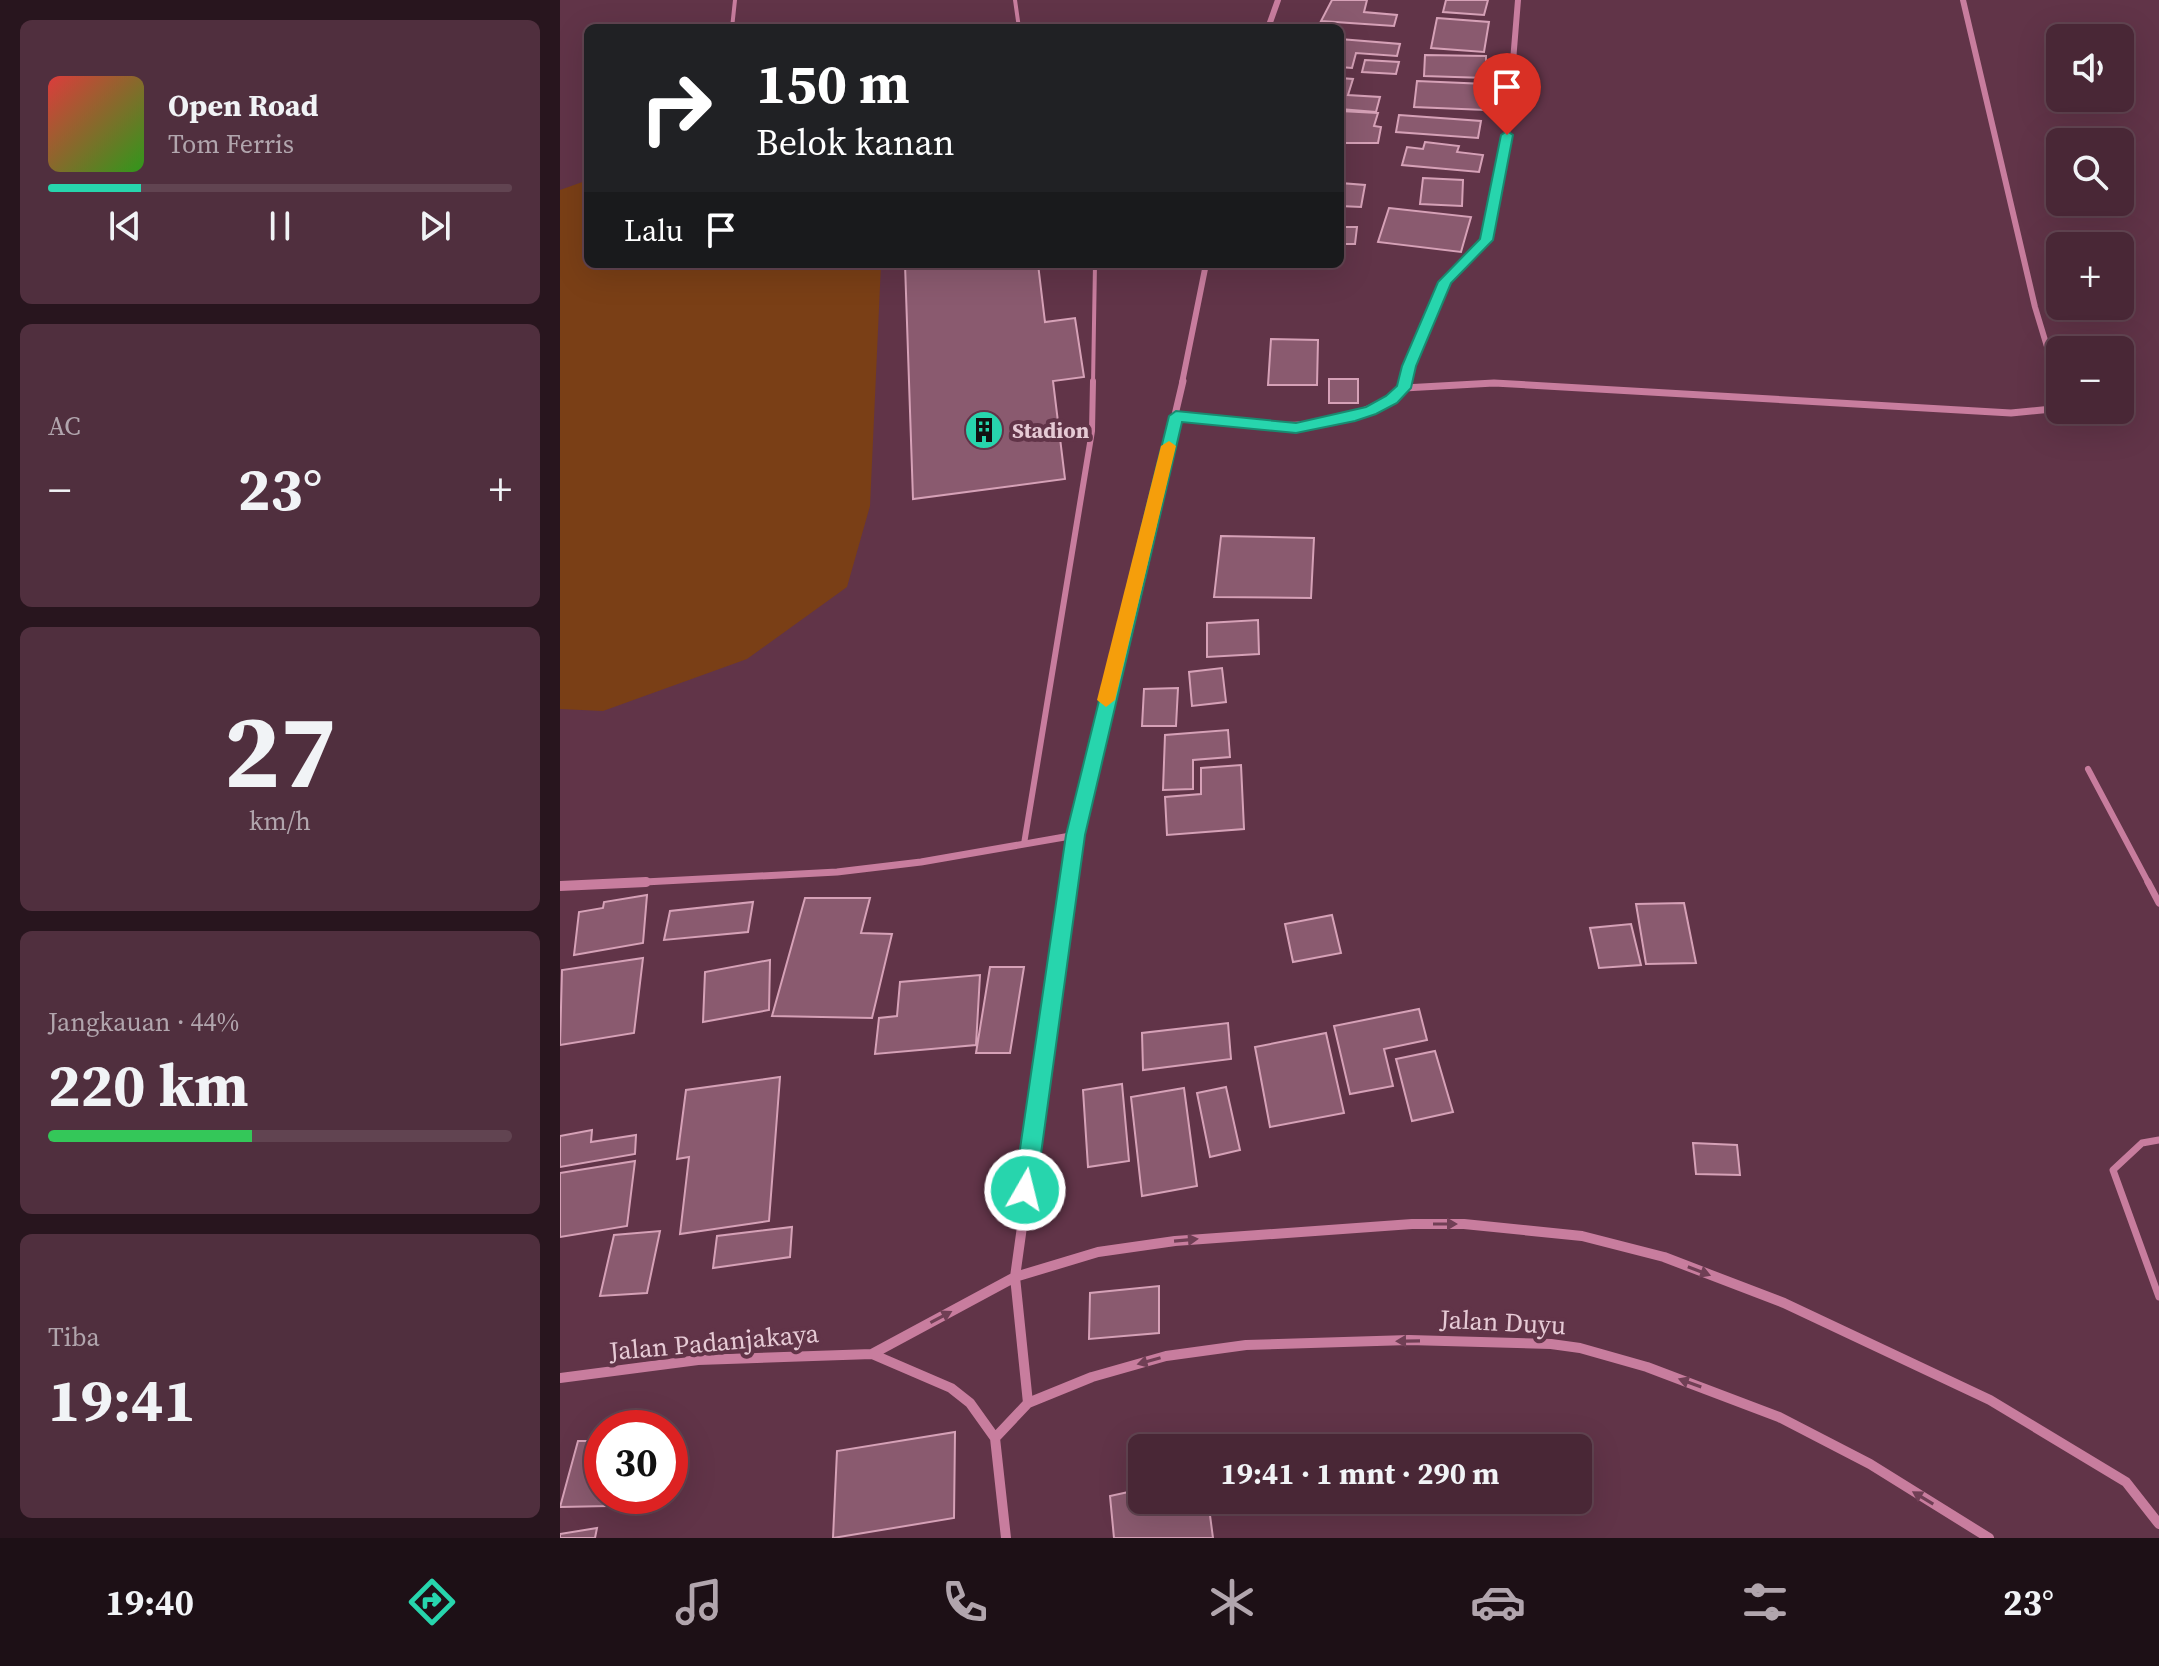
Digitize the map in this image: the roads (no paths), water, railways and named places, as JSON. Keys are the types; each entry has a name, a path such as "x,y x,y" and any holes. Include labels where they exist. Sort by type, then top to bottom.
{"street":[{"path":"1269,24 1278,0"},
{"path":"1404,388 1409,366 1445,282 1473,256 1489,231 1507,135 1518,0"},
{"path":"1963,0 2035,307 2046,340"},
{"path":"1028,1403 1015,1277 1076,835 1176,416 1205,268"},
{"path":"1176,416 1296,428 1317,426 1371,411 1404,388 1494,383 2011,413 2046,410"},
{"path":"560,886 837,872 921,862 1076,835"},
{"path":"872,1354 1015,1277 1098,1252 1175,1241 1412,1224 1479,1225 1582,1236 1624,1244 1784,1303 1990,1400 2126,1482 2159,1524"},
{"name":"Jalan Duyu","path":"995,1438 1028,1403 1092,1377 1166,1356 1246,1345 1409,1340 1551,1344 1580,1348 1647,1367 1779,1417 1870,1464 1989,1538"},
{"path":"872,1354 951,1388 970,1403 995,1438 1006,1538"},
{"name":"Jalan Padanjakaya","path":"560,1378 698,1360 872,1354"}],"lane":[{"path":"732,24 735,0"},
{"path":"1015,0 1018,24"},
{"path":"1024,844 1092,431 1095,268"},
{"path":"2088,769 2159,903"},
{"path":"2159,1140 2142,1143 2113,1170 2159,1297"}],"place":[{"name":"Stadion","path":"984,430"}]}
